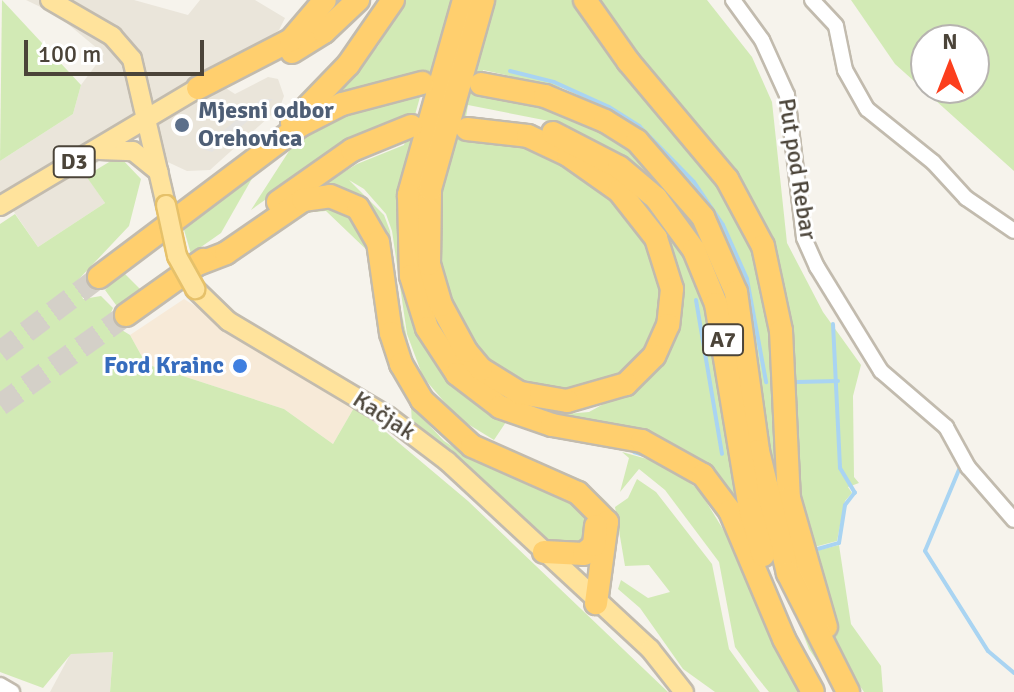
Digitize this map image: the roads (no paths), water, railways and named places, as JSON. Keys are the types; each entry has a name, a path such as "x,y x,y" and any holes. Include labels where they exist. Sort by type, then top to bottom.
{"highway":[{"path":"245,66 300,33 325,0"},
{"path":"198,88 245,66 312,41 358,0"},
{"path":"266,150 348,65 393,0"},
{"path":"464,0 409,195 411,276 427,328 457,374 500,407 552,425 642,441 703,475 730,511 784,639 813,692"},
{"name":"A7","path":"483,0 430,189 428,254 441,305 466,351 481,369 520,393 567,401 626,384 654,356 668,325 672,289 656,238 619,191 568,155 517,134 468,124 544,130 594,151 656,198 686,237 716,304 750,509 765,563 790,629 824,692"},
{"path":"585,0 628,61 727,179 763,246 781,331 789,498 811,586 860,692"},
{"path":"99,277 266,150 342,104 422,83"},
{"name":"A7","path":"481,84 545,96 605,121 637,141 668,173 709,228 742,320 758,451 784,558 802,606 848,692"},
{"path":"126,315 314,175 364,144 409,132"},
{"path":"198,264 226,253 303,200 330,196 352,203 376,235 391,333 422,400 472,446 578,493 607,522 609,536 596,574 596,603"},
{"path":"544,552 574,557 591,549 597,529 592,505"}],"main road":[{"name":"Kačjak","path":"50,0 126,50 147,117 177,256 195,289 228,321 420,440 650,649 684,692"},
{"path":"147,117 198,88"},
{"name":"D3","path":"0,206 147,117"},
{"path":"92,151 124,147 159,172"}],"street":[{"name":"Put pod Rebar","path":"733,0 762,40 787,95 804,238 817,267 881,371 946,427 968,467 1014,520"},
{"path":"812,0 836,26 845,70 867,109 933,162 966,198 1014,231"},
{"path":"0,685 12,692"}],"waterway":[{"path":"510,71 554,82 609,107 639,126 694,182 723,225 747,279 766,382"},
{"path":"696,300 722,454"},
{"path":"833,324 840,468 855,493"},
{"path":"797,382 838,381"},
{"path":"634,452 647,456"},
{"path":"961,465 925,551 988,651 1014,673"},
{"path":"814,550 839,543 845,505 855,492"}],"tunnel":[{"path":"0,352 99,277"},
{"path":"0,405 126,315"}],"place":[{"name":"Mjesni odbor Orehovica","path":"182,125"},
{"name":"Ford Krainc","path":"240,366"}]}
